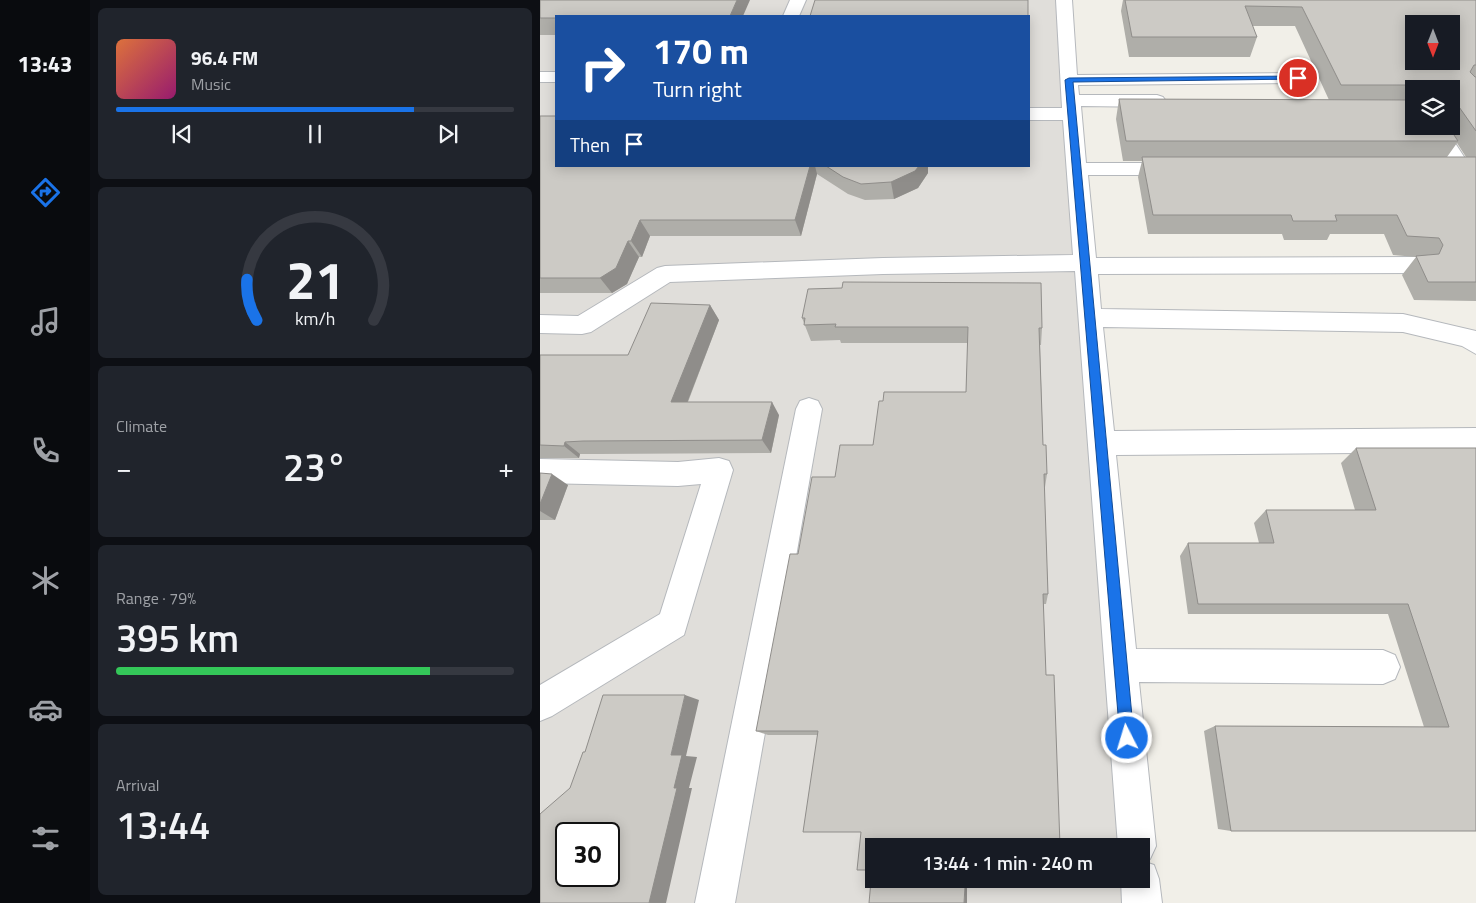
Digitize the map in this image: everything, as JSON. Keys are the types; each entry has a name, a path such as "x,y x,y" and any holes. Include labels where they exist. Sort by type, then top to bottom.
{"street":[{"path":"791,15 798,0"},
{"path":"1064,0 1070,98 1136,838"},
{"path":"540,77 555,77"},
{"path":"1030,114 1070,98 1298,78"},
{"path":"1070,98 1173,102"},
{"path":"1422,169 1462,169 1440,135"},
{"path":"1077,169 1194,169"},
{"path":"540,324 582,325 665,274 883,266 1416,265"},
{"path":"1090,318 1403,322 1469,338 1476,344"},
{"path":"715,903 809,409"},
{"path":"1101,443 1476,440"},
{"path":"540,471 678,474 719,470 673,624 540,704"},
{"path":"1121,665 1384,667"},
{"path":"1141,888 1142,903"}],"shaded area":[{"path":"540,0 1064,0 1069,80 1136,838 865,838 865,888 1141,888 1142,903 540,903"}],"building":[{"path":"540,0 737,0 730,15 555,15 555,18 540,18"},
{"path":"815,0 1028,0 1028,15 810,15"},
{"path":"1125,0 1476,0 1476,65 1474,65 1470,72 1476,77 1476,131 1460,108 1460,80 1405,80 1405,85 1341,85 1302,7 1245,6 1257,37 1132,37"},
{"path":"1119,99 1405,100 1405,135 1454,135 1458,141 1126,141"},
{"path":"540,116 555,116 555,167 810,167 795,220 640,220 616,268 600,278 540,278"},
{"path":"1142,157 1476,157 1476,282 1428,282 1416,256 1439,254 1443,245 1439,238 1407,236 1397,215 1335,215 1337,221 1293,221 1291,215 1153,215"},
{"path":"828,167 918,167 915,171 891,182 861,184 843,177"},
{"path":"843,282 1041,283 1042,328 1039,328 1043,445 1046,445 1047,474 1044,474 1048,594 1043,594 1046,675 1054,675 1060,838 865,838 865,870 857,870 861,832 803,832 818,731 756,731 790,554 798,554 812,477 835,477 840,445 873,445 879,401 883,401 884,392 966,392 968,327 835,327 836,324 804,325 805,318 802,318 808,289 842,288"},
{"path":"651,303 710,305 671,402 772,402 762,440 583,441 565,442 564,446 540,445 540,355 628,355"},
{"path":"1356,448 1476,448 1476,831 1231,831 1215,726 1449,727 1408,604 1198,604 1188,543 1274,543 1266,510 1376,510"},
{"path":"540,473 552,474 540,504"},
{"path":"603,695 685,695 671,755 682,755 674,788 677,788 649,903 540,903 540,814 570,788 583,752 585,752"},
{"path":"870,888 965,888 964,903 869,903"}],"route":[{"path":"1127,738 1069,80 1298,78"}]}
